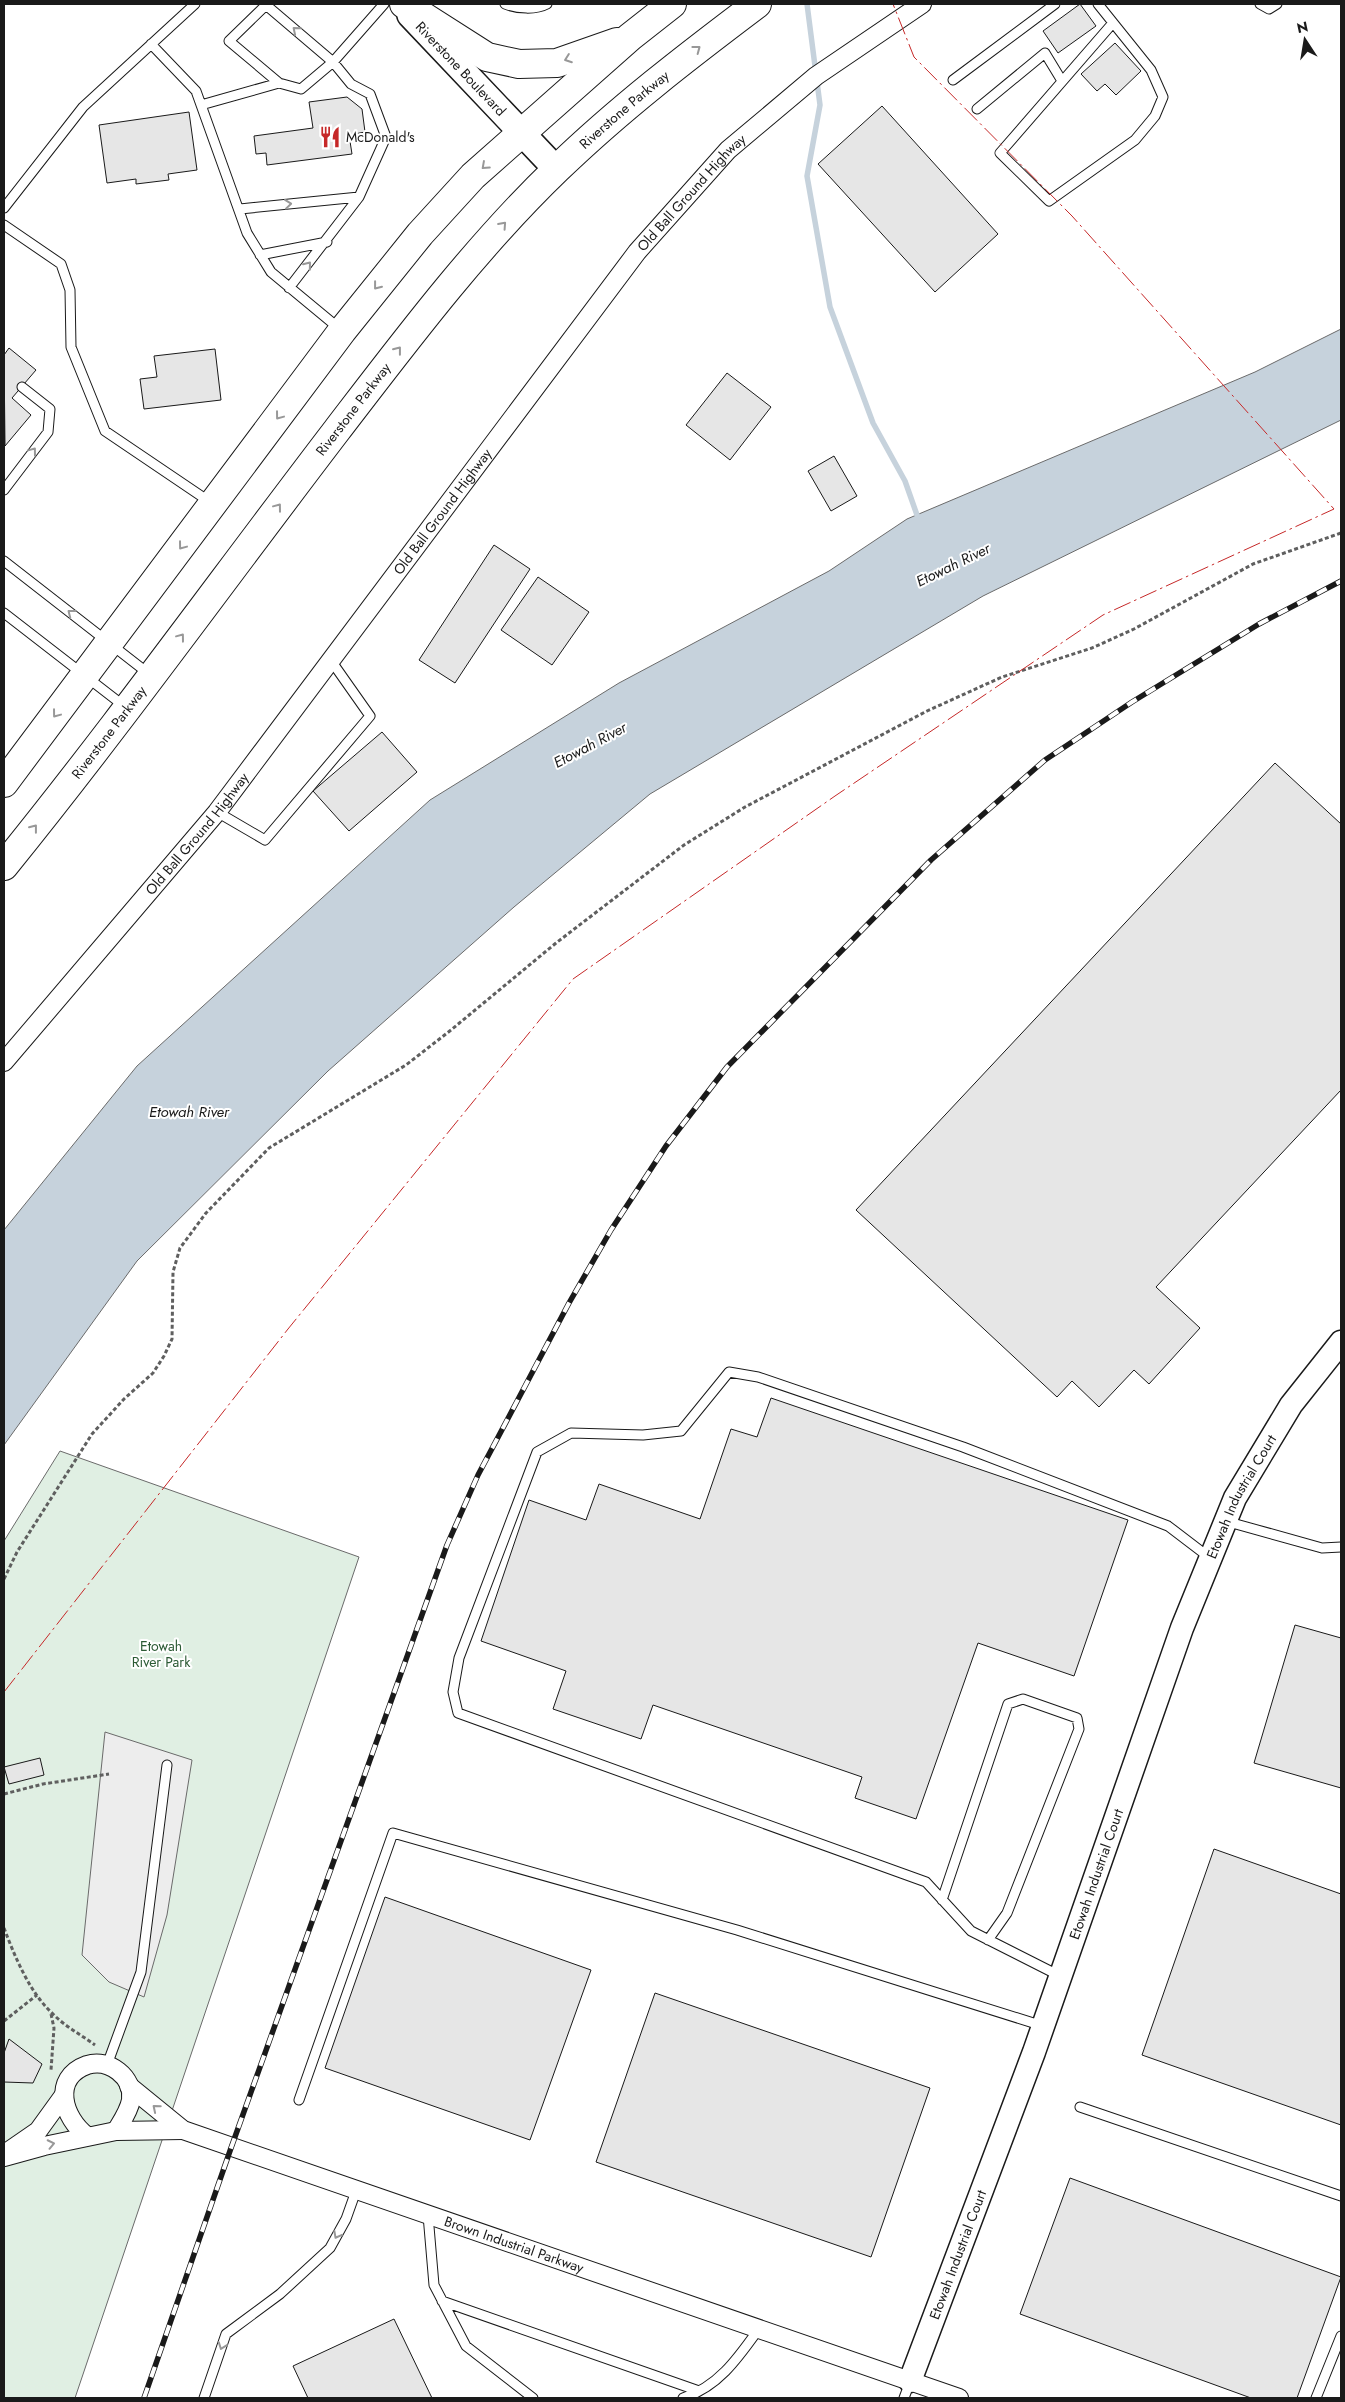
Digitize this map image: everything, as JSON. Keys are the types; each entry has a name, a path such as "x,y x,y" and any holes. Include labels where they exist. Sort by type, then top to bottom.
{"main road":[{"name":"Riverstone Boulevard","path":"399,4 556,169"},
{"path":"404,4 487,58 519,64 556,63 630,37"},
{"name":"Riverstone Parkway","path":"4,866 152,676 401,346 455,279 556,169 659,79 757,4"},
{"path":"4,783 342,332 420,234 473,176 665,6"}],"street":[{"name":"Old Ball Ground Highway","path":"4,1062 217,812 332,662 631,260 728,150 816,76 922,4"},
{"name":"Etowah Industrial Court","path":"907,2390 1043,2026 1182,1628 1225,1521 1235,1498 1291,1405 1339,1348"},
{"path":"4,2156 38,2131 64,2095 68,2082 76,2072 88,2065 109,2058 123,2074 129,2086 131,2098 128,2111 116,2131"},
{"name":"Brown Industrial Parkway","path":"129,2086 183,2130 758,2330 907,2390"},
{"path":"64,2095 65,2108 71,2121 76,2128 87,2136"},
{"path":"4,2156 116,2131 183,2130"},
{"path":"907,2390 958,2398"}],"lane":[{"path":"4,208 83,107 194,4"},
{"path":"290,288 327,242 359,197 386,137 370,94 351,84 333,62 266,5 229,41 279,83 301,88 333,62 384,4"},
{"path":"505,4 512,7 547,4"},
{"path":"953,80 1055,4"},
{"path":"1098,4 1112,24 1151,70 1164,97 1155,116 1135,140 1049,201 1000,153 1112,24"},
{"path":"1260,4 1269,9 1277,4"},
{"path":"151,44 196,91 248,233 271,272 342,332"},
{"path":"978,109 1045,53 1062,81"},
{"path":"201,105 279,83"},
{"path":"240,209 359,197"},
{"path":"4,225 61,264 70,290 71,347 84,385 104,431 213,504"},
{"path":"260,255 327,242"},
{"path":"4,490 48,432 50,409 22,387"},
{"path":"4,561 152,676"},
{"path":"4,613 127,708"},
{"path":"217,812 265,840 370,716 332,662"},
{"path":"1061,1976 971,1931 926,1882 458,1713 453,1692 459,1658 537,1452 571,1433 643,1435 682,1431 729,1372 758,1377 963,1447 1150,1519 1168,1526 1211,1558"},
{"path":"1225,1521 1322,1548 1341,1547"},
{"path":"942,1900 1008,1704 1023,1699 1077,1718 1079,1728 1007,1913 988,1940"},
{"path":"109,2058 141,1972 168,1765"},
{"path":"298,2100 393,1833 736,1930 1043,2026"},
{"path":"1080,2107 1341,2196"},
{"path":"204,2398 226,2334 280,2294 330,2248 346,2219 356,2190"},
{"path":"428,2215 434,2285 466,2346 533,2398"},
{"path":"442,2301 699,2391"},
{"path":"683,2398 699,2391 729,2370 758,2330"},
{"path":"1316,2398 1341,2336"}],"path":[{"path":"4,1579 17,1552 92,1434 124,1398 153,1373 164,1356 172,1339 174,1272 180,1248 206,1212 269,1148 406,1064 451,1030 556,943 684,845 745,807 936,707 1002,677 1092,648 1134,629 1253,564 1341,532"},
{"path":"4,1794 43,1784 109,1774"},
{"path":"4,1928 12,1949 37,1995 51,2012 70,2029 97,2046 109,2058"},
{"path":"4,2021 37,1995"},
{"path":"50,2074 54,2048 54,2028 51,2012"}],"green space":[{"name":"Etowah River Park","path":"60,1451 359,1557 75,2398 4,2398 4,1541"}],"shaded area":[{"path":"105,1732 192,1760 167,1915 144,1997 109,1982 82,1955"}],"water":[{"name":"Etowah River","path":"1341,329 1341,420 983,596 650,794 514,907 328,1071 137,1261 4,1445 4,1230 137,1066 430,800 619,683 829,571 907,519 1255,372"}],"building":[{"path":"1080,4 1096,26 1058,53 1043,31"},
{"path":"1115,43 1141,71 1116,95 1105,84 1097,91 1081,74"},
{"path":"347,97 362,109 365,132 349,135 352,154 267,165 266,153 256,154 254,136 313,128 309,102"},
{"path":"882,106 998,234 935,292 818,164"},
{"path":"189,112 197,170 168,174 169,180 136,184 136,179 107,183 99,125"},
{"path":"9,348 36,370 12,398 31,415 5,446 4,355"},
{"path":"215,349 221,400 144,409 140,379 157,377 154,356"},
{"path":"727,373 771,407 730,460 686,425"},
{"path":"834,456 857,496 831,511 808,471"},
{"path":"494,545 530,569 455,683 419,660"},
{"path":"538,577 589,612 552,665 501,630"},
{"path":"382,732 417,772 349,831 313,791"},
{"path":"1275,763 1341,824 1341,1090 1156,1287 1200,1328 1149,1384 1134,1370 1099,1407 1072,1381 1057,1397 856,1210"},
{"path":"771,1398 1128,1520 1074,1676 978,1643 916,1819 855,1798 862,1777 653,1705 641,1739 553,1709 566,1671 481,1641 529,1500 586,1520 599,1484 700,1519 731,1429 757,1437"},
{"path":"1295,1625 1341,1638 1341,1788 1254,1763"},
{"path":"40,1758 44,1775 9,1784 4,1767"},
{"path":"1214,1849 1341,1894 1341,2125 1142,2055"},
{"path":"385,1897 591,1970 530,2140 325,2068"},
{"path":"655,1993 930,2088 871,2257 596,2162"},
{"path":"9,2039 42,2064 33,2083 4,2082 4,2053"},
{"path":"1070,2178 1341,2277 1297,2398 1251,2398 1020,2314"},
{"path":"394,2319 432,2398 308,2398 293,2366"}],"waterway":[{"path":"807,4 820,105 807,176 830,307 873,423 905,481 917,515"}],"railway":[{"path":"144,2398 231,2148 447,1545 478,1475 569,1303 611,1230 666,1146 727,1067 931,860 1045,760 1132,702 1259,624 1341,581"}],"power":[{"path":"4,1692 288,1329 573,979 835,796 1103,615 1334,509 1072,216 914,57 893,4"}],"place":[{"name":"McDonald's","path":"330,137"}]}
